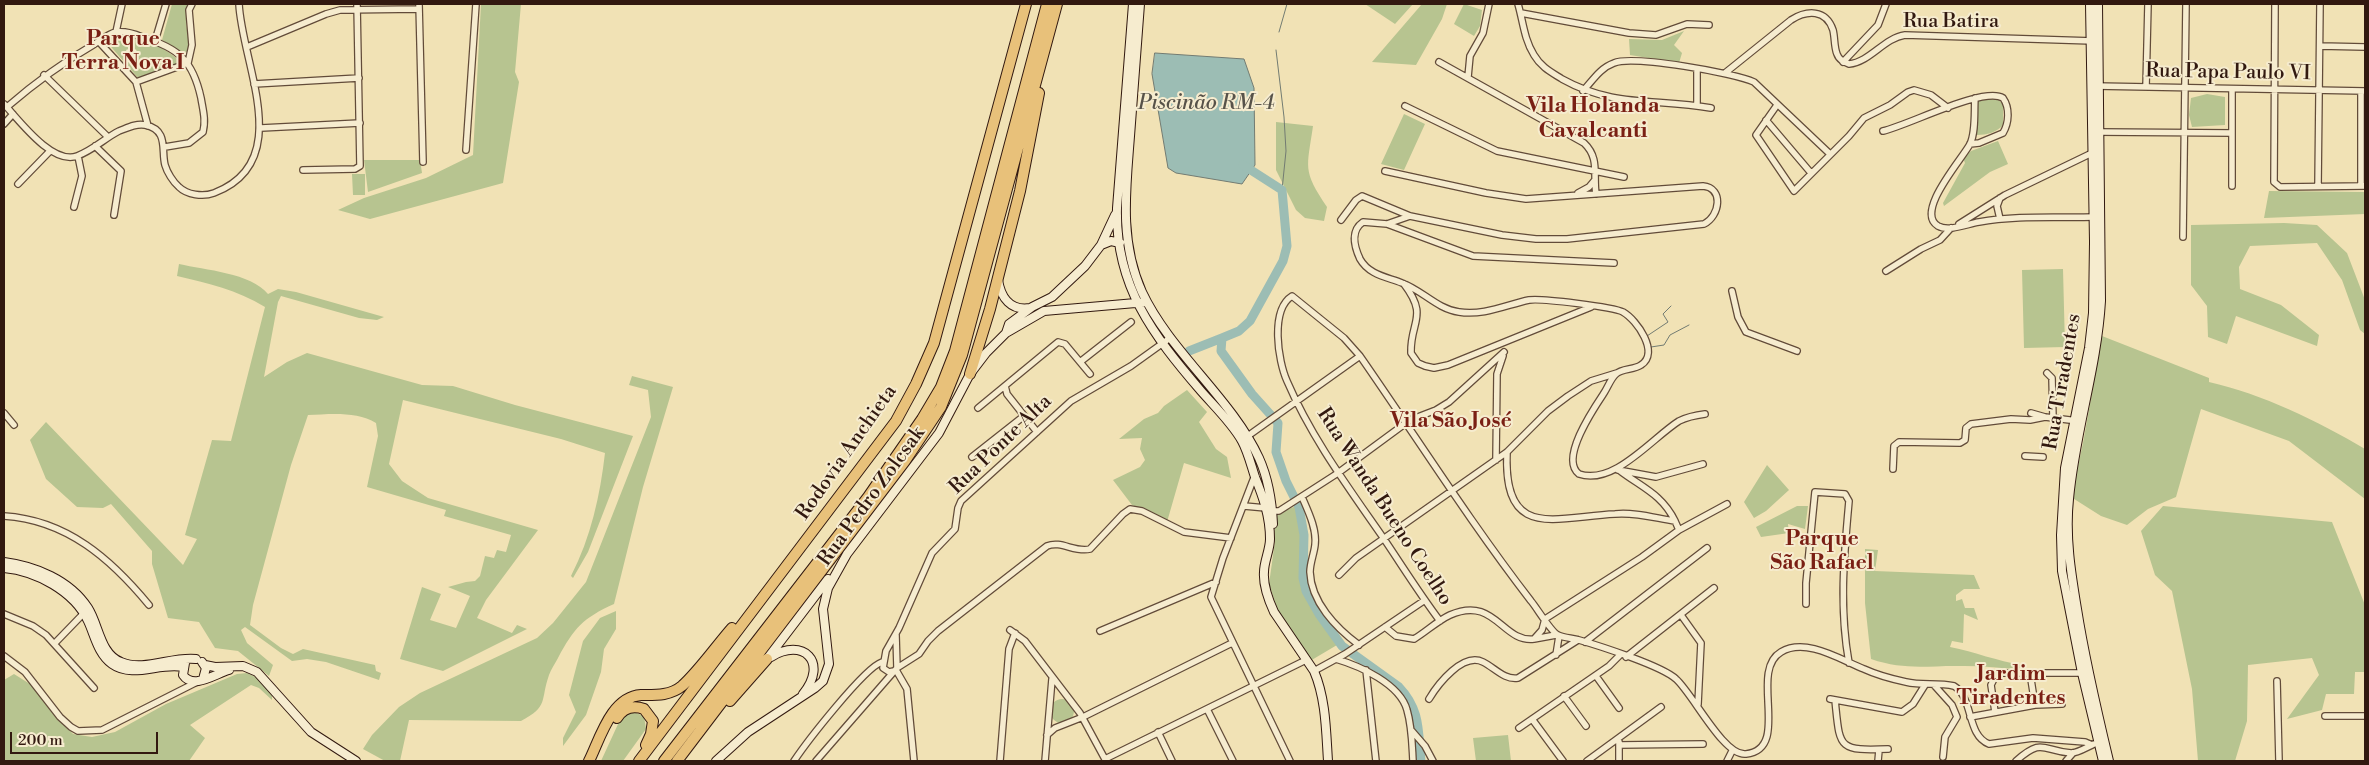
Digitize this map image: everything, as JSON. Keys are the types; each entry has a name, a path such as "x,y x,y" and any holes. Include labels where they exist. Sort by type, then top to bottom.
{"highway":[{"name":"Rodovia Anchieta","path":"637,761 896,422 928,359 934,343 1026,4"},
{"name":"Rodovia Anchieta","path":"664,761 868,497 922,420 941,387 960,333 1047,4"},
{"path":"678,761 757,654 875,503 941,407 962,355 1057,4"},
{"path":"970,374 977,356 1020,191 1054,14"},
{"path":"589,761 612,715 623,702 639,696 664,694 682,686 780,576"},
{"path":"678,761 767,659"},
{"path":"594,761 618,715 623,710 638,706 650,714 653,727 637,761"}],"street":[{"path":"116,32 122,4"},
{"path":"155,41 166,4"},
{"path":"188,63 192,45 189,10 192,4"},
{"path":"165,147 195,140 200,136 204,127 204,113 197,80 188,63 155,41 124,32 116,32 44,75 5,106 50,151 70,157 78,156 108,136 136,124 148,126 159,135 165,147 164,164 179,187 192,194 211,194 228,188 249,167 258,146 261,128 239,4"},
{"path":"466,150 476,4"},
{"path":"1133,4 1117,208 1117,241 1123,268 1136,303 1162,344 1245,439 1255,475 1263,497 1270,509"},
{"path":"1140,4 1125,209 1128,248 1135,274 1147,302 1170,338 1260,459 1270,509 1270,540 1263,573 1270,601 1282,626 1314,671 1324,706 1328,761"},
{"path":"1468,77 1470,56 1483,33 1489,4"},
{"path":"1518,4 1528,44 1538,63 1583,91 1633,101 1697,105 1711,108"},
{"path":"1725,73 1791,20 1802,14 1812,12 1821,14 1827,19 1833,32 1837,55 1843,62 1878,25 1886,4"},
{"name":"Rua Tiradentes","path":"2090,4 2100,87 2099,340 2088,372 2077,421 2066,497 2069,560 2082,656 2109,761"},
{"name":"Rua Tiradentes","path":"2088,372 2090,337 2098,283 2090,86 2098,4"},
{"path":"2146,87 2148,4"},
{"path":"2183,237 2186,4"},
{"path":"2275,4 2273,177 2274,182 2278,186 2363,186 2363,91"},
{"path":"2318,186 2320,4"},
{"path":"247,47 340,10 357,7 419,7 423,162"},
{"path":"303,170 359,167 360,123 357,7"},
{"path":"1521,13 1629,33 1656,35 1688,24 1709,25"},
{"name":"Rua Batira","path":"1843,62 1849,64 1859,62 1895,38 1905,35 2094,41"},
{"path":"99,42 136,82 148,126"},
{"path":"2320,46 2365,47"},
{"path":"1583,91 1603,69 1625,60 1725,73 1754,82 1830,154"},
{"path":"1438,62 1584,143 1596,159 1594,181 1596,194"},
{"path":"136,82 188,63"},
{"path":"1697,69 1697,105"},
{"path":"44,75 108,136"},
{"path":"254,84 359,78"},
{"name":"Rua Papa Paulo VI","path":"2090,86 2363,91"},
{"path":"2232,89 2232,186"},
{"path":"1777,105 1756,133 1757,138 1794,191 1864,118 1876,113 1908,92 1914,90 1931,96 1948,108"},
{"path":"1883,131 1914,122 1974,98 1994,95 2003,98 2008,108 2007,124 1999,136 1970,144"},
{"path":"1974,98 1970,144 1954,166 1932,207 1931,217 1935,224 1940,227 2000,219 2094,218"},
{"path":"1405,106 1497,151 1624,178"},
{"path":"4,124 13,114"},
{"path":"1766,120 1811,173"},
{"path":"261,128 360,123"},
{"path":"2099,132 2232,133"},
{"path":"95,146 121,172 114,215"},
{"path":"18,184 50,151"},
{"path":"1886,271 1920,249 1940,240 1957,226 2000,198 2092,153"},
{"path":"74,207 82,176 78,156"},
{"path":"1341,220 1356,200 1362,196 1410,216 1502,235 1536,239 1567,239 1704,224 1715,216 1718,200 1715,192 1709,186 1596,194 1578,193 1526,199 1486,193 1385,171"},
{"path":"1578,193 1589,187 1594,181"},
{"path":"2000,198 1997,206 2000,219"},
{"path":"1006,333 1009,324 1032,307 1052,297 1085,266 1101,245 1117,208"},
{"path":"1387,224 1410,216"},
{"path":"1339,575 1356,558 1507,452 1548,411 1568,396 1591,381 1642,365 1647,359 1649,351 1647,343 1635,324 1623,312 1553,300 1533,300 1491,311 1458,312 1443,307 1402,283 1383,277 1367,267 1362,262 1355,245 1354,232 1358,225 1369,221 1387,224 1468,255 1480,257 1614,263"},
{"path":"1101,245 1110,241 1117,241 1128,248"},
{"path":"998,279 1001,293 1011,305 1020,308 1032,307"},
{"path":"1402,283 1413,298 1417,308 1411,353 1418,363 1429,367 1441,367 1509,342 1592,307"},
{"path":"1732,291 1738,317 1746,332 1797,352"},
{"name":"Rua Wanda Bueno Coelho","path":"1360,356 1344,338 1297,298 1292,296 1289,298 1279,316 1278,338 1286,380 1338,473 1440,621"},
{"path":"1052,297 1053,304 1058,308"},
{"name":"Rua Pedro Zolcsak","path":"716,761 748,732 819,685 829,668 830,655 823,615 824,598 847,554 939,433 970,374 986,353 1006,333 1038,313 1058,308 1147,302"},
{"path":"1080,362 1131,322"},
{"path":"2090,337 2099,340"},
{"name":"Rua Ponte Alta","path":"794,761 817,729 849,692 884,660 886,650 896,634 932,553 955,529 959,504 1081,394 1127,369 1170,338"},
{"path":"978,408 1058,342 1065,344 1090,374"},
{"path":"1496,460 1498,374 1509,342"},
{"path":"1244,506 1279,511 1338,473 1406,424 1449,402 1504,352"},
{"path":"1245,439 1268,420 1360,356 1496,556 1558,635 1556,654"},
{"path":"1617,373 1585,424 1572,461 1575,471 1584,476 1618,470 1656,477 1703,464"},
{"path":"2047,373 2051,376 2052,380 2053,418"},
{"path":"1005,386 1007,394 1037,432"},
{"path":"2031,412 2045,417 2077,421"},
{"path":"4,413 14,425"},
{"path":"1618,470 1681,420 1705,414"},
{"path":"972,457 1024,416"},
{"path":"1893,469 1894,446 1899,442 1960,443 1966,438 1967,426 2045,417"},
{"path":"1507,452 1509,483 1514,502 1524,513 1539,520 1626,513 1676,521"},
{"path":"2025,456 2043,457"},
{"path":"1618,470 1661,499 1670,508 1679,530"},
{"path":"1211,597 1255,475"},
{"path":"1806,604 1806,583 1815,492 1845,494 1849,498 1842,586 1844,626 1849,663"},
{"path":"1300,497 1313,526 1316,544 1310,571 1314,588 1330,618 1356,647"},
{"path":"1534,639 1542,630 1545,619 1642,557 1679,530 1727,504"},
{"path":"816,761 896,670 907,660 919,654 938,631 1047,546 1057,544 1078,550 1090,549 1130,509 1142,511 1170,527 1184,532 1231,538"},
{"path":"4,516 43,524 80,541 106,558 150,604"},
{"path":"1429,699 1442,681 1471,660 1480,661 1513,679 1525,676 1556,654 1581,641 1708,548"},
{"path":"767,659 847,554"},
{"path":"4,562 18,564 50,575 71,589 86,611 109,653 120,662 137,665 179,658 196,659 205,665 215,667 243,666 262,675 311,732 356,761"},
{"path":"4,568 30,574 44,580 70,597 86,611 100,649 112,664 128,670 170,665 183,667"},
{"path":"1100,631 1216,582"},
{"path":"1520,728 1681,615 1714,588"},
{"path":"1197,590 1211,597 1290,761"},
{"path":"1314,671 1356,647 1424,600"},
{"path":"55,643 86,611"},
{"path":"1385,627 1396,636 1409,640 1423,634 1440,621 1463,611 1480,612 1497,620 1515,636 1523,639 1558,635 1581,641 1671,674 1698,704 1722,740 1732,751 1741,754 1753,752 1765,740 1769,718 1766,681 1772,661 1778,653 1790,649 1815,649 1887,677 1925,686 1948,684 1957,688 1978,736 1983,742 1989,744 1997,745 2033,738 2095,744"},
{"path":"4,614 33,626 55,643 94,688"},
{"path":"1681,615 1700,643 1698,704"},
{"path":"1000,761 1012,631 1028,645 1052,679 1083,717 1106,760 1158,732 1306,660"},
{"name":"Rua Ponte Alta","path":"896,634 896,659"},
{"path":"1047,735 1053,728 1083,717 1232,643"},
{"path":"896,648 907,660"},
{"path":"767,659 782,651 793,650 802,652 810,658 815,670 814,678 799,698"},
{"path":"4,656 25,672 60,716 78,731 102,730 200,681 243,666"},
{"path":"896,670 886,671 882,668 884,660 892,656 896,659 907,660"},
{"path":"165,697 180,687 185,678 183,667 188,660 196,659"},
{"path":"896,659 896,670 907,689 914,761"},
{"path":"1336,659 1366,670 1401,697 1414,732 1413,761"},
{"path":"200,681 206,672 205,665"},
{"path":"1366,670 1376,761"},
{"path":"1995,712 1990,685 1995,675 2001,673 2086,673"},
{"path":"2030,673 2035,705"},
{"name":"Rua Tiradentes","path":"2086,673 2095,744 2103,761"},
{"path":"1596,676 1619,708"},
{"path":"185,678 190,682 200,681"},
{"path":"1046,759 1052,679"},
{"path":"2277,681 2279,761"},
{"path":"1934,685 1952,705 1957,717 1945,737 1943,757"},
{"path":"1888,749 1854,750 1844,744 1840,739 1833,700 1902,712 1912,704 1925,686"},
{"path":"277,694 282,708 304,732 317,743 346,761"},
{"path":"1049,702 1057,696 1066,696"},
{"path":"1564,696 1586,726"},
{"path":"1970,717 2035,705 2062,704"},
{"path":"1587,761 1661,707"},
{"path":"1071,722 1075,717 1076,708"},
{"path":"1207,709 1233,761"},
{"path":"1048,714 1054,722 1063,724"},
{"path":"2325,716 2365,716"},
{"path":"1532,719 1563,761"},
{"path":"1158,732 1172,761"},
{"path":"1414,732 1425,746 1433,761"},
{"path":"1619,737 1619,761"},
{"path":"1619,745 1703,744"},
{"path":"2066,761 2073,753 2095,744"},
{"path":"2016,761 2032,749 2040,746 2073,753"},
{"path":"1878,761 1879,750"},
{"path":"1727,761 1732,751"}],"green space":[{"path":"172,4 190,4 186,15 188,52 182,53 162,40"},
{"path":"481,4 521,4 515,72 519,82 503,183 370,219 338,210 364,198 426,178 473,155"},
{"path":"1365,4 1413,4 1395,24"},
{"path":"1422,4 1447,4 1442,19 1416,65 1372,62"},
{"path":"1464,4 1482,10 1480,26 1474,36 1454,24"},
{"path":"1684,31 1674,45 1682,53 1679,63 1630,55 1629,39 1662,40"},
{"path":"119,34 153,44 176,57 182,63 138,78 106,41"},
{"path":"2207,94 2225,97 2225,125 2192,127 2189,115 2191,98"},
{"path":"1994,96 2003,104 2003,125 1991,133 1977,135 1974,130 1977,99"},
{"path":"1404,114 1425,124 1404,170 1381,164"},
{"path":"1276,122 1313,126 1308,168 1313,185 1327,207 1324,221 1305,218 1296,210 1276,170"},
{"path":"1998,141 2008,164 1990,172 1944,206 1943,203 1965,163 1963,158 1971,151"},
{"path":"364,160 420,160 422,173 368,192"},
{"path":"352,174 365,174 365,195 353,195"},
{"path":"2269,191 2365,192 2365,214 2264,218"},
{"path":"2284,223 2317,225 2347,253 2365,300 2365,334 2360,330 2342,280 2317,243 2250,246 2239,267 2240,289 2281,305 2319,335 2317,346 2236,316 2227,344 2208,337 2207,306 2191,285 2191,225"},
{"path":"179,264 227,273 251,281 268,294 278,289 296,292 384,317 377,320 359,318 281,296 278,302 264,377 287,362 307,353 422,385 453,386 515,405 633,436 588,552 573,578 571,576 594,516 605,453 561,439 403,400 389,464 402,481 428,498 538,530 486,600 477,618 512,633 517,625 527,629 443,671 400,659 422,587 441,594 430,620 456,628 470,596 448,587 475,581 480,576 485,556 494,558 497,550 506,552 511,535 444,516 446,510 367,487 378,436 376,423 369,419 343,414 308,415 291,465 253,605 250,625 281,648 293,654 303,649 375,665 376,671 381,673 379,680 326,662 307,659 292,661 245,627 241,630 247,643 273,665 269,676 238,651 215,648 199,622 168,618 152,564 152,551 111,504 103,508 77,507 46,479 30,440 46,422 183,565 197,539 185,535 212,440 231,441 265,307 211,284 177,276"},
{"path":"2063,269 2065,347 2024,348 2022,270"},
{"path":"2102,336 2209,378 2209,382 2229,387 2289,409 2365,449 2365,499 2289,441 2201,409 2176,497 2148,509 2127,525 2101,516 2071,497 2083,443"},
{"path":"632,376 673,387 643,487 614,604 594,614 575,631 550,673 540,707 521,721 409,720 400,761 385,761 363,749 372,735 399,707 420,693 537,638 553,623 586,582 651,417 648,390 629,385"},
{"path":"1187,390 1207,412 1199,422 1216,449 1227,457 1231,478 1184,463 1167,522 1132,505 1113,480 1140,467 1145,460 1140,449 1142,438 1119,439 1144,419 1158,413 1164,406"},
{"path":"1767,465 1789,490 1766,511 1754,518 1744,502"},
{"path":"1296,506 1302,534 1301,578 1305,591 1337,645 1310,661 1280,617 1269,584 1275,541 1274,520 1277,514"},
{"path":"1797,506 1808,506 1805,529 1788,524 1789,533 1761,537 1756,527"},
{"path":"2163,506 2332,522 2365,605 2365,672 2355,672 2354,694 2326,694 2322,710 2287,719 2319,675 2312,658 2248,665 2247,721 2235,761 2198,761 2192,689 2172,591 2155,575 2141,531"},
{"path":"1865,549 1878,550 1875,571 1974,575 1980,589 1964,589 1956,595 1956,601 1962,599 1965,608 1974,608 1978,620 1964,614 1963,643 1952,641 1950,647 2022,665 2022,670 1971,666 1918,667 1895,665 1871,659 1865,603"},
{"path":"616,611 616,629 604,649 601,672 586,715 563,746 563,738 576,712 569,695 583,641 600,618"},
{"path":"247,673 260,679 272,693 272,700 259,688 251,685 190,725 205,738 189,761 4,761 4,680 14,674 30,684 73,734 92,737 115,732 166,704 237,674"},
{"path":"1062,699 1067,700 1073,706 1073,716 1067,722 1062,723 1057,722 1051,716 1050,711 1051,706 1057,700"},
{"path":"631,711 644,716 646,729 623,761 601,761 619,722"},
{"path":"1508,735 1511,761 1476,761 1473,738"}],"water":[{"name":"Piscinão RM-4","path":"1155,53 1244,59 1254,88 1255,165 1242,184 1176,173 1168,168 1152,74"}],"waterway":[{"path":"1279,32 1287,4"},
{"path":"1276,50 1286,151 1282,190"},
{"path":"1243,165 1282,190 1287,246 1283,261 1250,321 1239,331 1222,338 1221,351 1252,394 1278,423 1276,452 1286,481 1299,507 1304,535 1303,578 1306,591 1319,614 1342,646 1399,687 1406,696 1415,713 1419,731 1421,761"},
{"path":"1647,336 1668,322 1663,314 1671,306"},
{"path":"1651,347 1664,345 1670,335 1689,325"},
{"path":"1189,351 1222,338"}],"district":[{"name":"Parque Terra Nova I","path":"123,52"},
{"name":"Vila Holanda Cavalcanti","path":"1593,120"},
{"name":"Vila São José","path":"1451,422"},
{"name":"Parque São Rafael","path":"1822,552"},
{"name":"Jardim Tiradentes","path":"2011,687"}]}
